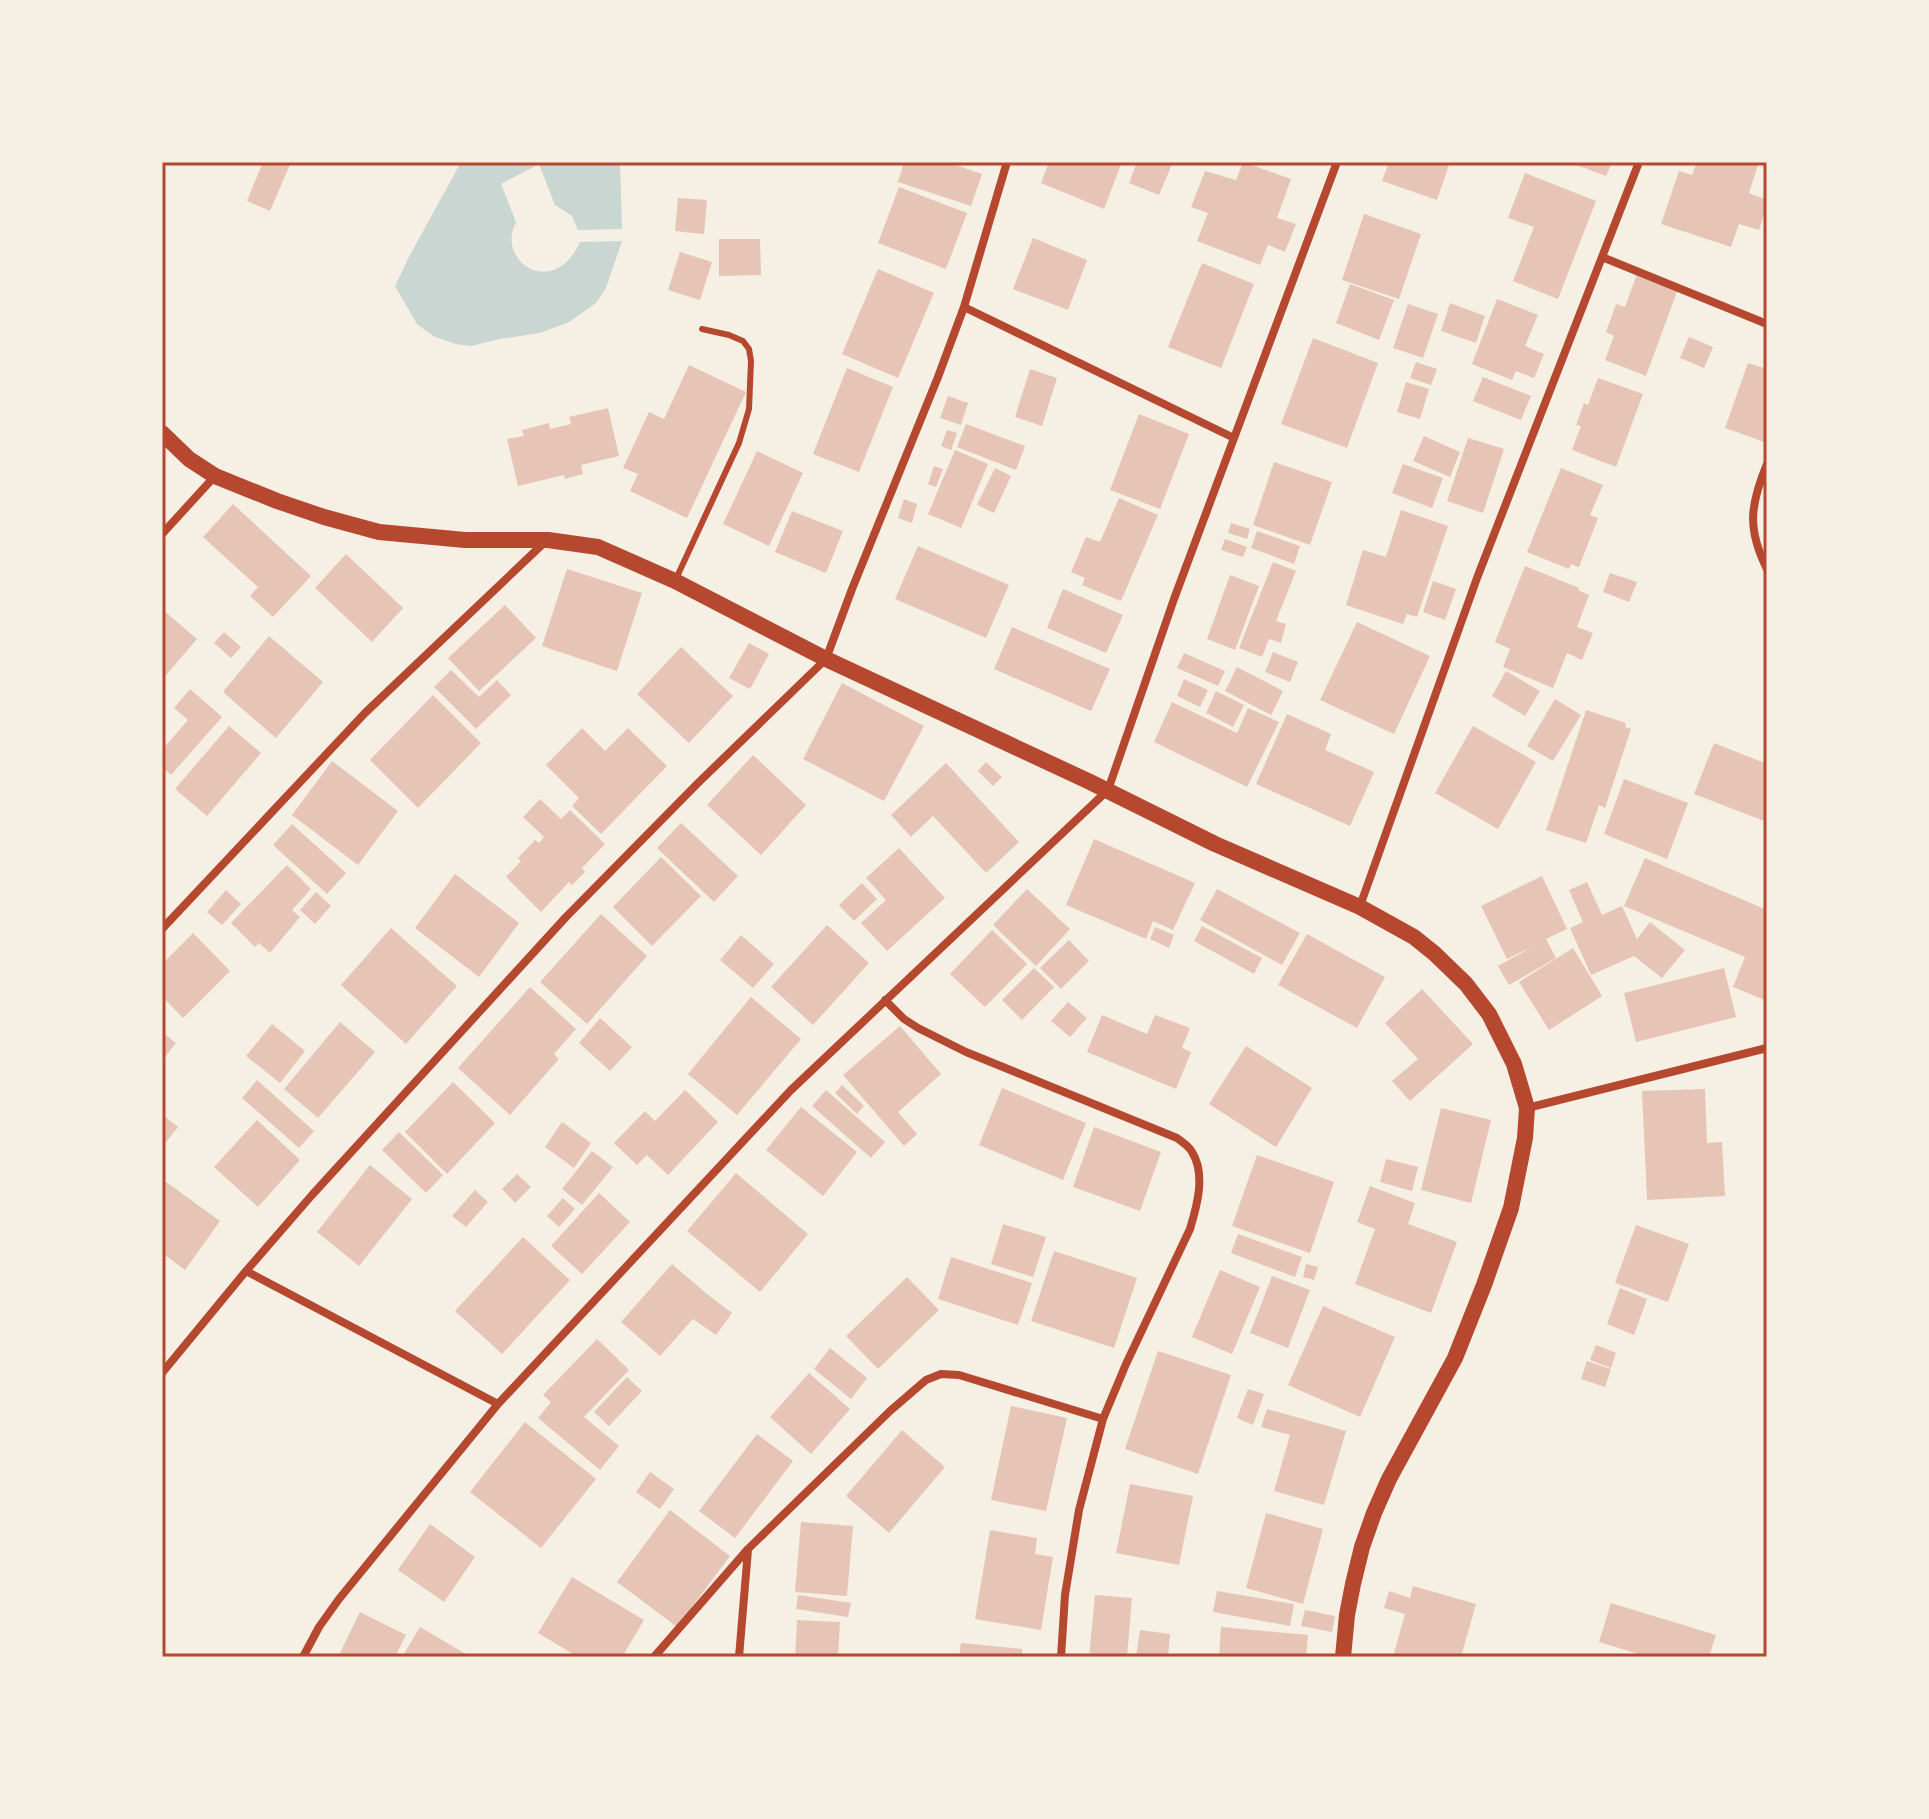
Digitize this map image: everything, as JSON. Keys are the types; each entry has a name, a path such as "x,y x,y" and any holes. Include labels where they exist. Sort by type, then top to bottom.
{"main road":[{"path":"162,433 189,459 215,476 300,509 379,532 465,540 548,540 598,547 675,581 826,659 1108,790 1215,844 1360,907 1414,937 1466,984 1489,1014 1514,1064 1527,1108 1525,1138 1511,1208 1455,1358 1389,1479 1370,1524 1353,1584 1343,1657"}],"street":[{"path":"162,1373 312,1195 566,917 826,659 964,307 1007,162"},
{"path":"303,1657 339,1599 498,1404 791,1090 1108,790 1174,599 1337,162"},
{"path":"1360,907 1477,578 1639,162"},
{"path":"1602,257 1767,324"},
{"path":"964,307 1234,438"},
{"path":"1767,464 1759,484 1752,528 1767,569"},
{"path":"162,534 215,476"},
{"path":"162,929 365,713 548,540"},
{"path":"885,1000 904,1019 935,1037 1028,1079 1177,1138 1191,1151 1197,1166 1199,1186 1190,1229 1103,1419 1079,1510 1065,1595 1061,1657"},
{"path":"1527,1108 1767,1048"},
{"path":"246,1271 498,1404"},
{"path":"654,1657 748,1549 926,1380 941,1374 959,1375 1103,1419"},
{"path":"739,1657 748,1549"}],"lane":[{"path":"675,581 739,443 749,409 749,349 743,341 729,335 702,329"}],"shaded area":[{"path":"461,162 620,162 622,229 578,230 572,216 555,205 539,164 501,184 516,222 513,250 530,269 543,272 556,269 569,259 580,242 622,241 606,288 596,303 569,322 540,333 471,346 433,336 417,324 395,286"}],"building":[{"path":"263,162 291,162 270,211 247,201"},
{"path":"904,162 947,162 982,174 971,206 898,182"},
{"path":"1049,162 1122,162 1104,209 1041,183"},
{"path":"1137,162 1173,162 1159,195 1129,183"},
{"path":"1243,162 1291,179 1277,218 1296,224 1285,252 1268,245 1260,265 1197,241 1208,213 1191,207 1205,171 1236,180"},
{"path":"1389,162 1450,162 1437,200 1382,181"},
{"path":"1568,162 1612,162 1606,176"},
{"path":"1697,162 1759,162 1749,193 1767,200 1759,230 1739,224 1731,247 1661,224 1679,171 1692,175"},
{"path":"1525,173 1596,201 1558,299 1513,281 1534,227 1508,218"},
{"path":"899,187 967,213 946,269 878,243"},
{"path":"678,198 707,200 704,234 675,231"},
{"path":"1364,214 1421,234 1399,299 1342,280"},
{"path":"1033,238 1087,260 1068,310 1013,289"},
{"path":"719,239 760,239 761,275 719,276"},
{"path":"680,252 712,262 700,300 668,290"},
{"path":"1202,263 1254,284 1221,368 1168,347"},
{"path":"878,269 934,293 898,378 842,354"},
{"path":"1637,274 1678,289 1646,376 1605,360 1614,336 1606,332 1616,304 1625,307"},
{"path":"1350,284 1394,300 1379,340 1336,323"},
{"path":"1497,299 1538,315 1525,346 1544,354 1534,378 1516,371 1512,380 1472,364"},
{"path":"1450,303 1485,316 1476,343 1441,331"},
{"path":"1408,304 1438,314 1423,358 1393,348"},
{"path":"1689,337 1713,347 1704,368 1680,358"},
{"path":"1313,338 1378,363 1347,448 1281,424"},
{"path":"1416,362 1437,369 1431,385 1410,378"},
{"path":"1748,363 1767,369 1767,443 1725,428"},
{"path":"689,365 746,392 687,518 630,491 638,474 623,468 649,412 664,419"},
{"path":"847,368 893,387 859,472 813,454"},
{"path":"1030,369 1057,378 1042,426 1015,417"},
{"path":"1483,377 1531,396 1521,420 1473,401"},
{"path":"1598,378 1643,394 1616,467 1572,450 1581,426 1576,425"},
{"path":"1406,382 1429,389 1420,419 1397,412"},
{"path":"948,396 968,403 961,425 940,418"},
{"path":"608,408 619,456 581,465 583,474 565,479 564,475 518,486 507,439 524,436 522,430 549,423 550,429 571,424 569,417"},
{"path":"1139,414 1189,434 1160,509 1110,490"},
{"path":"966,424 1025,446 1016,470 957,447"},
{"path":"947,430 957,433 951,450 941,446"},
{"path":"1424,436 1460,452 1450,477 1413,461"},
{"path":"1468,438 1504,449 1483,513 1447,501"},
{"path":"955,450 988,464 961,528 928,514"},
{"path":"757,451 803,473 769,546 723,524"},
{"path":"1274,462 1332,482 1310,545 1253,525"},
{"path":"1403,464 1443,478 1432,508 1392,493"},
{"path":"934,466 943,469 936,487 928,484"},
{"path":"995,468 1011,476 994,513 977,505"},
{"path":"1561,468 1603,485 1590,515 1598,518 1579,567 1571,564 1569,569 1527,552"},
{"path":"1119,498 1158,515 1121,601 1082,585 1085,578 1071,572 1086,537 1100,542"},
{"path":"904,499 917,504 912,523 898,518"},
{"path":"233,504 311,576 273,617 250,596 258,587 203,537"},
{"path":"1401,510 1448,526 1417,617 1407,614 1403,624 1346,605 1363,550 1386,557"},
{"path":"792,511 843,531 826,573 775,552"},
{"path":"1231,523 1250,529 1247,539 1228,533"},
{"path":"1257,531 1300,546 1294,564 1251,548"},
{"path":"1225,539 1247,547 1243,557 1221,550"},
{"path":"918,546 1009,585 986,638 895,599"},
{"path":"346,554 403,608 372,642 315,588"},
{"path":"1273,562 1296,571 1276,621 1286,624 1281,643 1269,639 1262,657 1239,648"},
{"path":"1525,566 1589,595 1577,627 1593,633 1582,660 1567,653 1553,688 1503,667 1510,649 1495,642"},
{"path":"567,569 642,593 617,671 542,646"},
{"path":"1610,573 1637,582 1629,602 1603,592"},
{"path":"1230,575 1259,586 1235,650 1207,639"},
{"path":"1433,581 1456,589 1445,620 1423,612"},
{"path":"1063,589 1123,615 1106,653 1047,628"},
{"path":"505,605 536,638 479,691 448,658"},
{"path":"162,609 197,639 162,680"},
{"path":"1357,622 1430,656 1394,734 1320,700"},
{"path":"1012,627 1110,669 1091,711 994,669"},
{"path":"224,632 241,647 231,658 214,643"},
{"path":"269,636 323,682 276,738 223,692"},
{"path":"749,643 769,654 750,689 729,678"},
{"path":"681,647 733,696 689,743 637,694"},
{"path":"1273,652 1298,662 1290,682 1265,672"},
{"path":"1184,653 1225,671 1218,686 1177,668"},
{"path":"1237,667 1283,691 1271,715 1225,691"},
{"path":"451,670 479,697 497,680 511,695 476,729 434,687"},
{"path":"1506,671 1540,691 1525,716 1492,696"},
{"path":"1184,679 1208,690 1200,707 1177,696"},
{"path":"842,683 924,726 884,801 803,759"},
{"path":"190,689 222,717 171,775 162,767 162,750 188,720 174,708"},
{"path":"1216,691 1244,705 1233,727 1206,713"},
{"path":"433,695 481,743 418,808 370,760"},
{"path":"1555,699 1581,715 1553,761 1527,746"},
{"path":"1172,702 1237,733 1248,708 1279,722 1247,787 1154,742"},
{"path":"1586,710 1626,723 1625,727 1631,729 1605,808 1599,805 1586,843 1546,830"},
{"path":"1287,714 1331,734 1325,750 1374,772 1350,826 1256,784"},
{"path":"229,726 261,753 207,816 175,789"},
{"path":"1473,726 1536,762 1498,829 1435,793"},
{"path":"582,728 605,751 628,728 667,766 601,834 572,806 579,798 546,765"},
{"path":"1714,743 1767,764 1767,822 1694,794"},
{"path":"753,755 806,805 761,855 707,805"},
{"path":"332,761 398,811 358,865 292,815"},
{"path":"986,762 1002,777 993,786 978,771"},
{"path":"946,763 1019,842 986,873 933,816 911,837 891,815"},
{"path":"1624,779 1688,803 1667,859 1604,834"},
{"path":"540,799 561,819 570,810 605,844 582,868 585,872 572,885 569,882 541,912 506,877 535,840 539,843 544,837 523,817"},
{"path":"681,823 738,876 714,902 657,848"},
{"path":"292,824 346,873 327,894 273,845"},
{"path":"1094,839 1195,883 1173,930 1153,921 1146,939 1066,905"},
{"path":"899,848 945,898 887,951 861,923 886,900 866,878"},
{"path":"661,857 701,896 652,946 613,907"},
{"path":"1645,858 1767,910 1767,1001 1733,987 1745,957 1624,906"},
{"path":"287,865 311,889 292,910 300,917 270,953 259,943 255,947 231,923"},
{"path":"455,874 519,923 479,977 415,928"},
{"path":"1542,876 1567,929 1546,939 1556,958 1509,985 1498,966 1534,946 1507,959 1481,906"},
{"path":"1587,882 1602,915 1622,906 1637,939 1650,922 1685,950 1662,978 1634,956 1591,975 1570,928 1583,922 1569,890"},
{"path":"862,883 877,899 854,921 839,905"},
{"path":"1027,889 1070,929 1036,966 993,925"},
{"path":"1217,889 1300,933 1282,965 1200,920"},
{"path":"226,890 241,904 222,925 207,912"},
{"path":"316,892 331,906 315,924 300,910"},
{"path":"601,914 647,956 587,1024 540,982"},
{"path":"827,925 869,963 813,1025 771,987"},
{"path":"1202,926 1262,958 1254,974 1194,941"},
{"path":"1155,927 1174,935 1169,948 1150,939"},
{"path":"391,928 457,986 406,1044 341,985"},
{"path":"992,930 1027,964 985,1007 950,974"},
{"path":"193,933 230,971 183,1018 162,996 162,964"},
{"path":"1307,934 1385,977 1357,1028 1278,985"},
{"path":"741,935 774,964 753,988 720,960"},
{"path":"1069,940 1089,961 1061,989 1040,968"},
{"path":"1573,948 1602,996 1549,1030 1519,982"},
{"path":"1034,968 1054,987 1022,1020 1002,1000"},
{"path":"1724,968 1736,1017 1636,1042 1624,993"},
{"path":"530,987 576,1029 554,1054 559,1059 510,1115 458,1068"},
{"path":"1422,989 1473,1044 1410,1101 1392,1081 1418,1059 1385,1023"},
{"path":"751,997 801,1039 737,1115 688,1074"},
{"path":"1068,1002 1087,1018 1070,1037 1051,1021"},
{"path":"1102,1015 1147,1034 1155,1015 1190,1028 1182,1048 1191,1052 1176,1089 1087,1052"},
{"path":"600,1018 632,1047 610,1071 579,1043"},
{"path":"340,1022 375,1052 318,1118 284,1089"},
{"path":"272,1024 305,1051 280,1083 246,1056"},
{"path":"900,1026 941,1074 898,1112 917,1134 904,1146 843,1075"},
{"path":"162,1032 176,1043 162,1061"},
{"path":"1246,1046 1312,1088 1276,1147 1209,1104"},
{"path":"257,1080 314,1131 299,1148 242,1098"},
{"path":"453,1082 495,1123 447,1174 405,1132"},
{"path":"842,1085 864,1106 857,1114 835,1093"},
{"path":"1002,1088 1086,1123 1063,1180 979,1145"},
{"path":"1705,1089 1707,1143 1722,1142 1725,1196 1647,1200 1642,1091"},
{"path":"685,1090 718,1122 668,1175 647,1155 637,1165 614,1143 645,1111 655,1121"},
{"path":"826,1090 885,1142 871,1158 812,1106"},
{"path":"801,1107 857,1152 823,1196 766,1150"},
{"path":"1441,1108 1491,1120 1471,1203 1421,1190"},
{"path":"162,1114 178,1127 162,1147"},
{"path":"257,1120 300,1160 258,1207 214,1167"},
{"path":"562,1122 591,1143 574,1168 545,1147"},
{"path":"1094,1127 1161,1152 1140,1211 1073,1187"},
{"path":"399,1132 443,1175 426,1193 382,1150"},
{"path":"592,1151 613,1167 582,1205 562,1189"},
{"path":"1257,1155 1334,1182 1310,1253 1232,1226"},
{"path":"1386,1159 1418,1167 1412,1191 1380,1182"},
{"path":"370,1165 412,1199 359,1266 317,1232"},
{"path":"736,1173 808,1234 760,1292 687,1231"},
{"path":"517,1174 531,1187 515,1203 502,1189"},
{"path":"162,1179 220,1221 185,1270 162,1253"},
{"path":"1370,1186 1415,1203 1408,1224 1457,1242 1431,1313 1355,1284 1375,1229 1357,1222"},
{"path":"475,1190 488,1202 466,1227 452,1216"},
{"path":"599,1193 630,1222 582,1274 551,1246"},
{"path":"563,1198 575,1209 559,1227 547,1216"},
{"path":"1003,1224 1046,1237 1033,1277 991,1264"},
{"path":"1636,1225 1689,1244 1668,1302 1615,1283"},
{"path":"1238,1234 1302,1257 1295,1277 1231,1253"},
{"path":"523,1237 570,1280 502,1354 455,1311"},
{"path":"1054,1251 1137,1278 1114,1348 1031,1321"},
{"path":"951,1257 1032,1283 1018,1325 938,1299"},
{"path":"672,1264 732,1313 716,1335 693,1319 660,1356 621,1322"},
{"path":"1306,1264 1318,1267 1314,1280 1303,1277"},
{"path":"1220,1270 1260,1287 1232,1354 1192,1337"},
{"path":"1272,1276 1310,1290 1288,1348 1250,1333"},
{"path":"907,1277 939,1310 878,1369 846,1336"},
{"path":"1620,1288 1647,1299 1634,1335 1607,1324"},
{"path":"1323,1306 1395,1337 1360,1417 1288,1385"},
{"path":"597,1339 629,1370 584,1417 619,1446 600,1470 538,1418 551,1402 543,1395"},
{"path":"1596,1345 1616,1353 1611,1368 1590,1360"},
{"path":"830,1348 867,1378 851,1399 814,1369"},
{"path":"1158,1351 1231,1375 1198,1474 1125,1449"},
{"path":"1587,1361 1611,1369 1605,1387 1581,1379"},
{"path":"809,1373 850,1409 811,1454 770,1417"},
{"path":"627,1377 642,1391 609,1426 594,1412"},
{"path":"1248,1389 1264,1394 1253,1425 1237,1418"},
{"path":"1011,1406 1067,1418 1046,1511 991,1500"},
{"path":"1267,1409 1346,1431 1324,1505 1274,1491 1290,1435 1261,1427"},
{"path":"525,1422 596,1479 541,1548 470,1492"},
{"path":"902,1430 945,1467 889,1533 846,1496"},
{"path":"757,1434 793,1461 735,1538 699,1511"},
{"path":"650,1472 674,1489 660,1509 636,1492"},
{"path":"1130,1484 1193,1496 1179,1565 1116,1553"},
{"path":"670,1510 730,1556 677,1627 617,1582"},
{"path":"1266,1513 1323,1529 1303,1604 1246,1588"},
{"path":"801,1522 853,1526 847,1596 795,1592"},
{"path":"430,1524 475,1557 444,1602 398,1570"},
{"path":"990,1530 1037,1538 1035,1554 1053,1557 1041,1630 975,1619"},
{"path":"572,1577 644,1620 622,1657 578,1657 538,1633"},
{"path":"1413,1586 1476,1604 1461,1657 1393,1657 1405,1614 1384,1608 1389,1591 1410,1598"},
{"path":"1217,1591 1294,1604 1290,1626 1213,1612"},
{"path":"798,1595 851,1603 848,1617 796,1609"},
{"path":"1095,1595 1132,1598 1127,1657 1089,1657"},
{"path":"1611,1603 1716,1635 1709,1657 1649,1657 1599,1642"},
{"path":"1305,1610 1335,1616 1332,1632 1301,1626"},
{"path":"360,1612 406,1635 395,1657 338,1657"},
{"path":"797,1620 840,1622 838,1657 795,1657"},
{"path":"420,1627 471,1657 402,1657"},
{"path":"1221,1627 1308,1635 1306,1657 1219,1657"},
{"path":"1140,1630 1170,1634 1168,1657 1136,1657"},
{"path":"961,1643 1022,1649 1022,1657 959,1657"}]}
